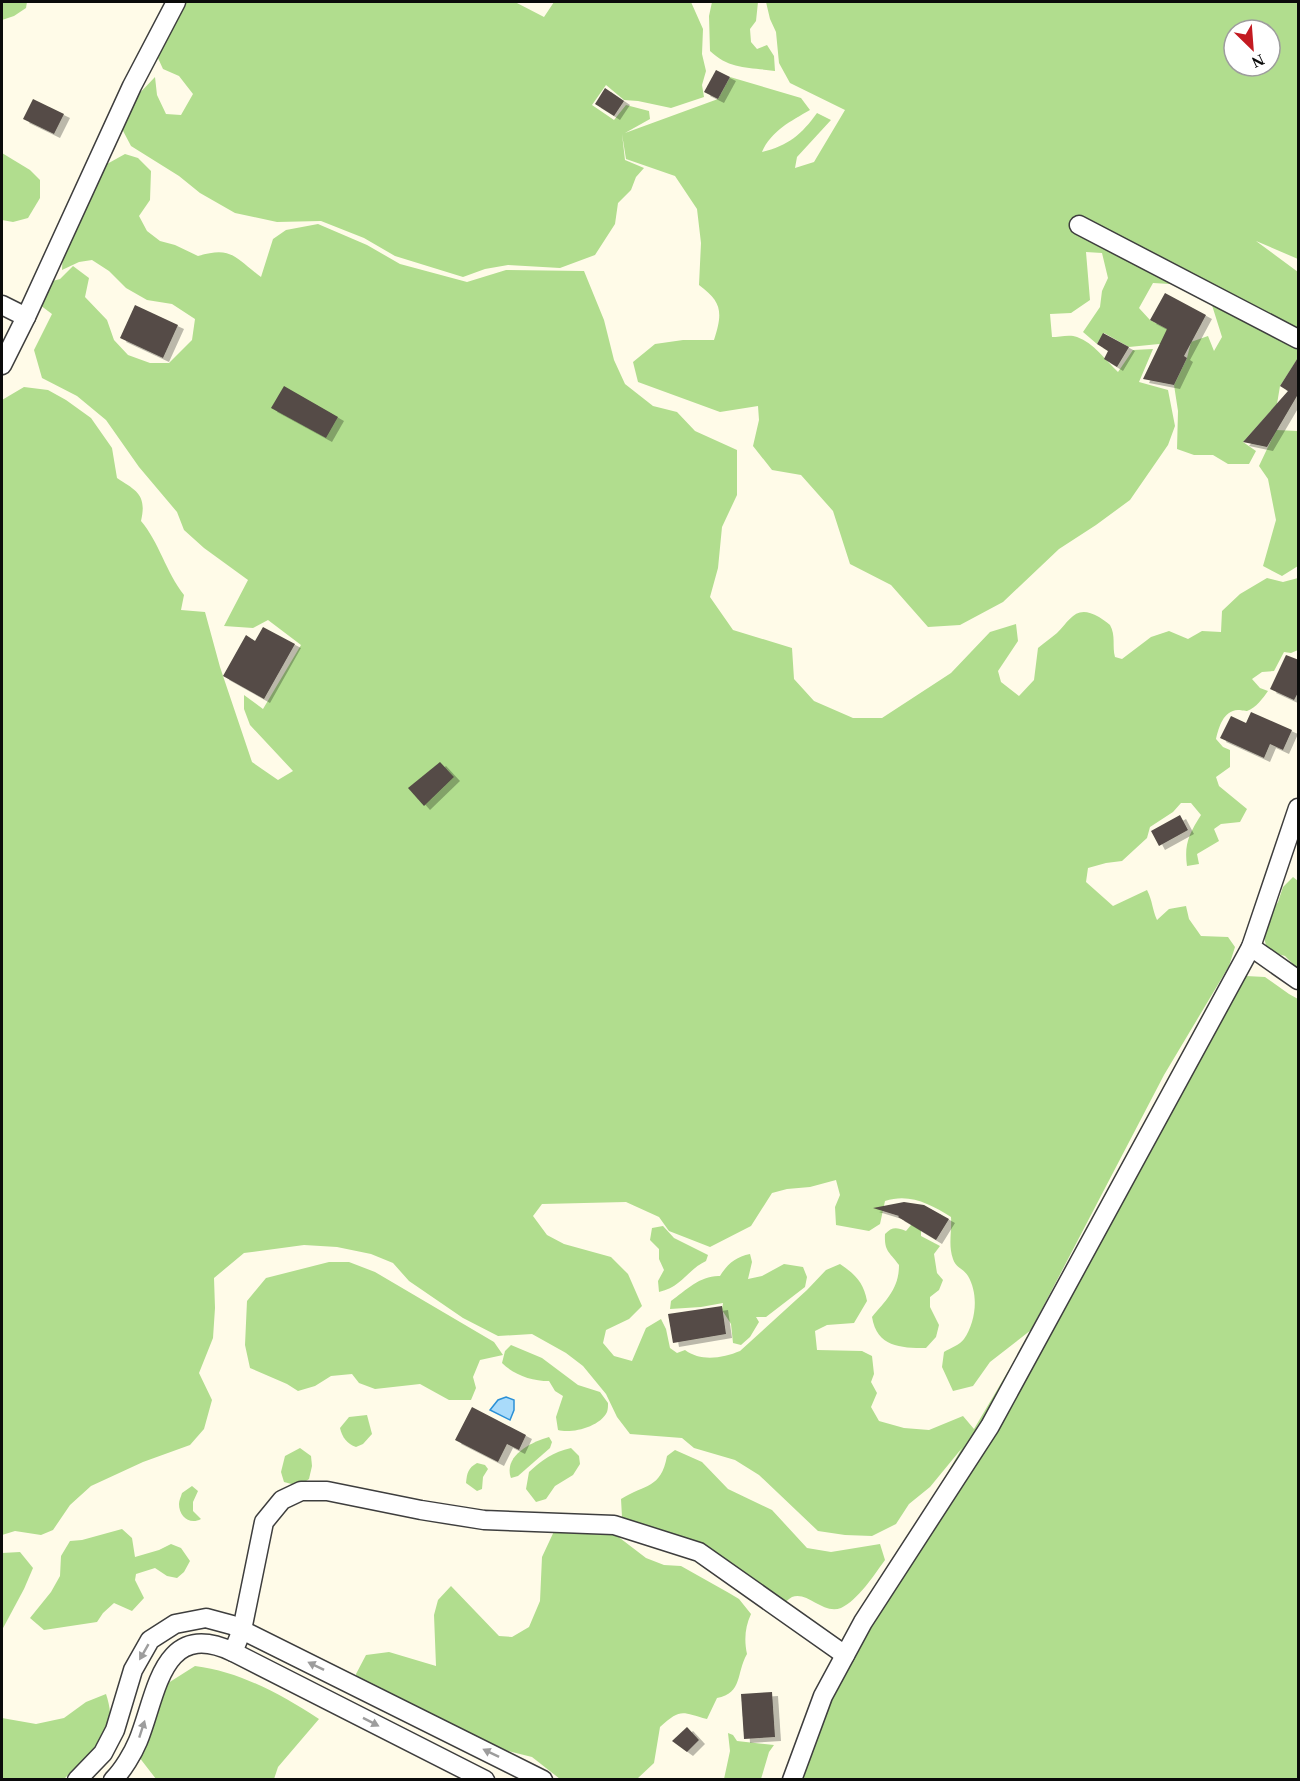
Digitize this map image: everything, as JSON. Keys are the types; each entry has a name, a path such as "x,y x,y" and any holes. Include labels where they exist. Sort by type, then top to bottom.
{"street":[{"path":"2,365 132,86 176,2"},
{"path":"1079,225 1299,339"},
{"path":"2,305 26,317"},
{"path":"792,1779 823,1696 862,1622 990,1426 1251,947 1299,808"},
{"path":"1251,947 1299,980"},
{"path":"233,1652 242,1630 264,1522 282,1500 301,1491 327,1491 484,1520 614,1525 699,1552 845,1655"},
{"path":"77,1779 103,1753 115,1730 134,1670 150,1640 175,1624 206,1618 232,1625 543,1779"},
{"path":"113,1779 138,1742 165,1664 181,1649 200,1643 221,1646 485,1779"}],"green space":[{"path":"2,2 27,2 26,8 2,20"},
{"path":"179,2 515,2 544,17 554,2 691,2 703,29 702,54 706,71 702,85 704,97 671,108 624,100 606,85 592,105 614,120 626,105 649,111 650,119 625,133 718,99 730,77 801,98 810,110 776,132 762,152 787,143 806,127 817,113 831,120 797,157 795,168 814,162 845,110 790,83 779,63 776,32 766,2 1298,2 1298,259 1256,241 1298,272 1298,358 1280,386 1277,404 1243,442 1256,451 1249,464 1228,464 1213,455 1194,455 1177,449 1178,411 1174,385 1187,358 1191,342 1208,336 1214,351 1222,337 1211,302 1187,285 1153,283 1139,308 1150,320 1177,334 1169,349 1159,344 1129,347 1104,333 1097,344 1083,332 1100,307 1102,291 1108,278 1102,253 1086,252 1090,300 1071,313 1050,314 1052,337 1071,336 1083,340 1118,372 1133,350 1153,349 1139,382 1168,390 1175,426 1168,445 1130,500 1059,549 1003,602 960,625 928,627 891,585 850,564 833,511 801,475 772,470 753,446 759,420 758,406 720,412 638,382 633,362 655,344 683,340 714,340 719,315 716,302 699,285 701,243 697,209 675,176 626,159 622,134 625,160 644,168 636,177 631,190 618,203 615,224 595,255 560,268 508,265 485,269 463,277 395,256 364,238 321,221 277,222 235,213 200,193 179,176 131,146 121,127 134,99 155,77 157,95 166,114 181,115 193,94 179,76 163,69 157,56"},
{"path":"712,2 758,2 756,21 750,29 751,42 757,49 767,45 774,56 775,71 732,65 710,51 709,16"},
{"path":"2,153 30,170 40,180 40,198 28,218 13,222 2,220"},
{"path":"125,154 138,158 151,171 150,200 139,216 147,231 160,241 198,256 218,252 232,255 261,277 273,239 286,230 318,224 367,245 400,264 467,282 506,270 584,271 604,320 614,360 625,384 653,406 677,412 695,431 737,450 737,495 722,527 718,568 710,597 733,630 792,648 794,679 814,701 853,718 882,718 951,673 990,632 1016,624 1018,641 998,671 1001,682 1019,696 1034,680 1038,648 1057,633 1070,618 1079,613 1091,613 1110,625 1115,657 1122,659 1151,637 1169,631 1188,639 1202,631 1221,632 1222,611 1240,594 1267,578 1283,582 1298,578 1298,650 1291,653 1284,652 1274,671 1262,672 1252,679 1260,688 1268,691 1250,710 1233,711 1225,716 1216,739 1223,747 1230,750 1230,767 1216,777 1219,786 1247,809 1240,822 1221,824 1214,829 1219,841 1197,854 1199,864 1187,866 1188,839 1201,815 1191,803 1181,803 1173,812 1150,827 1147,838 1122,861 1088,868 1086,882 1113,906 1147,890 1157,920 1169,909 1186,906 1189,919 1201,936 1228,937 1235,947 1229,966 1164,1075 1031,1330 990,1362 973,1386 953,1391 942,1367 944,1352 960,1343 968,1332 975,1308 974,1291 968,1276 953,1259 950,1244 951,1217 920,1201 903,1198 885,1201 880,1224 869,1231 836,1225 835,1207 840,1195 836,1180 810,1187 787,1189 772,1193 751,1226 710,1247 669,1231 659,1217 626,1202 542,1204 533,1216 547,1235 564,1244 611,1257 628,1274 642,1306 629,1319 606,1330 603,1343 614,1356 632,1361 646,1328 661,1319 666,1329 670,1348 677,1353 685,1350 691,1354 712,1358 740,1351 826,1270 840,1264 858,1279 867,1301 854,1323 827,1325 815,1331 817,1350 862,1351 872,1356 874,1374 871,1382 877,1393 871,1407 879,1421 904,1428 929,1430 963,1416 974,1429 1238,982 1246,976 1265,977 1298,999 1298,1779 784,1779 839,1658 962,1448 930,1487 909,1504 896,1524 872,1536 818,1531 759,1475 735,1460 694,1448 682,1438 630,1434 617,1417 606,1394 583,1366 566,1353 532,1334 498,1336 463,1318 409,1281 393,1263 371,1254 337,1247 304,1245 244,1253 214,1278 213,1338 199,1373 212,1400 204,1429 190,1445 143,1462 91,1486 70,1505 53,1530 41,1535 15,1531 2,1535 2,400 24,387 48,390 91,418 112,448 117,478 135,490 141,499 143,512 141,521 153,538 172,577 184,595 181,610 205,612 220,667 252,762 278,780 293,771 250,725 244,709 244,695 263,709 301,645 268,620 253,628 224,626 248,580 204,548 184,530 177,512 139,467 106,420 77,396 42,378 34,350 52,314 40,305 49,282 60,279 73,266 89,278 85,297 107,320 114,340 128,355 150,363 169,363 192,340 195,319 172,304 147,300 126,288 109,271 92,260 79,262 62,270 63,249 96,178 107,164"},
{"path":"1276,430 1298,431 1298,566 1282,576 1263,566 1276,520 1268,479 1259,466"},
{"path":"1293,877 1298,881 1298,969 1285,956 1267,951 1264,936 1267,917 1278,902 1283,887"},
{"path":"918,1223 921,1236 940,1246 934,1254 937,1273 943,1280 939,1290 930,1297 930,1307 939,1325 936,1337 926,1348 899,1346 884,1340 875,1327 872,1317 891,1294 897,1281 899,1265 887,1248 885,1234 894,1228 906,1231 911,1225"},
{"path":"663,1226 674,1238 708,1255 706,1261 679,1282 659,1292 658,1281 664,1270 659,1259 659,1249 650,1240 652,1228"},
{"path":"750,1254 752,1262 748,1279 762,1276 784,1264 803,1267 807,1277 805,1287 766,1317 756,1317 759,1322 750,1337 741,1345 733,1343 731,1324 722,1310 723,1303 670,1309 671,1301 688,1288 706,1278 720,1276 733,1261"},
{"path":"329,1262 349,1262 375,1272 494,1342 503,1355 480,1360 473,1377 476,1388 471,1400 449,1400 420,1384 375,1389 359,1383 352,1374 331,1376 315,1386 298,1391 250,1368 245,1345 247,1301 266,1278"},
{"path":"511,1345 542,1358 578,1385 600,1392 608,1403 607,1412 598,1422 585,1428 570,1431 558,1430 556,1417 563,1396 555,1391 549,1381 524,1376 512,1371 502,1363 505,1351"},
{"path":"367,1415 372,1434 363,1444 356,1447 345,1440 340,1428 349,1417"},
{"path":"549,1437 552,1442 550,1448 518,1476 511,1478 511,1463 520,1451 534,1442"},
{"path":"300,1448 311,1456 312,1466 309,1479 299,1486 284,1482 281,1472 285,1456"},
{"path":"571,1448 579,1456 580,1464 573,1475 555,1486 546,1499 536,1502 526,1489 529,1472 548,1457"},
{"path":"675,1450 702,1462 728,1489 772,1510 807,1548 831,1552 880,1544 885,1560 871,1580 841,1608 828,1608 798,1596 792,1597 781,1605 721,1566 627,1532 622,1517 621,1499 656,1480 661,1475 667,1456"},
{"path":"477,1463 485,1465 488,1469 483,1477 482,1489 477,1491 466,1483 469,1471"},
{"path":"192,1486 198,1491 193,1502 193,1511 201,1519 197,1521 186,1519 179,1509 182,1493"},
{"path":"556,1527 612,1532 646,1558 664,1565 681,1566 729,1593 739,1599 751,1614 746,1634 747,1654 735,1687 731,1692 717,1698 707,1719 682,1713 677,1714 660,1727 654,1763 637,1779 560,1779 532,1757 492,1747 359,1687 356,1674 366,1655 389,1652 436,1666 434,1615 438,1600 451,1586 499,1636 512,1637 529,1627 540,1601 542,1557"},
{"path":"122,1529 132,1538 135,1557 171,1544 181,1548 190,1561 184,1572 177,1578 167,1576 155,1568 136,1574 135,1580 144,1598 132,1611 114,1603 97,1622 44,1630 30,1618 51,1592 60,1576 61,1556 70,1541"},
{"path":"20,1552 33,1568 2,1630 2,1553"},
{"path":"195,1666 228,1673 260,1685 319,1719 278,1767 274,1779 156,1779 139,1757 165,1685"},
{"path":"106,1694 110,1714 105,1732 85,1758 63,1780 2,1779 2,1718 36,1724 64,1718 86,1702"},
{"path":"728,1733 733,1735 737,1741 774,1745 769,1752 761,1779 724,1779 730,1751"}],"water":[{"path":"506,1397 514,1400 514,1410 510,1420 490,1410 498,1400"}],"building":[{"path":"716,70 730,77 718,99 704,92"},
{"path":"605,88 624,101 614,116 595,104"},
{"path":"33,99 64,114 54,134 23,119"},
{"path":"1165,293 1206,315 1184,356 1187,358 1174,385 1143,379 1167,329 1150,320"},
{"path":"135,305 178,325 163,358 120,338"},
{"path":"1103,333 1129,347 1117,367 1104,359 1108,351 1097,344"},
{"path":"1299,356 1299,397 1297,396 1267,447 1243,442 1288,391 1280,386"},
{"path":"284,386 338,417 326,438 271,408"},
{"path":"263,627 295,644 264,699 223,676 246,635 255,641"},
{"path":"1286,655 1299,660 1299,691 1294,700 1270,689"},
{"path":"1251,712 1292,730 1283,750 1270,744 1264,758 1220,738 1231,716 1246,723"},
{"path":"440,762 454,777 424,806 408,788"},
{"path":"1180,815 1188,830 1159,846 1151,831"},
{"path":"904,1202 924,1205 949,1219 936,1240 899,1216 873,1208"},
{"path":"722,1306 726,1334 673,1343 668,1314"},
{"path":"472,1407 526,1435 519,1450 507,1444 498,1462 455,1440"},
{"path":"772,1692 775,1737 744,1739 741,1694"},
{"path":"687,1727 699,1740 687,1752 672,1741"}]}
